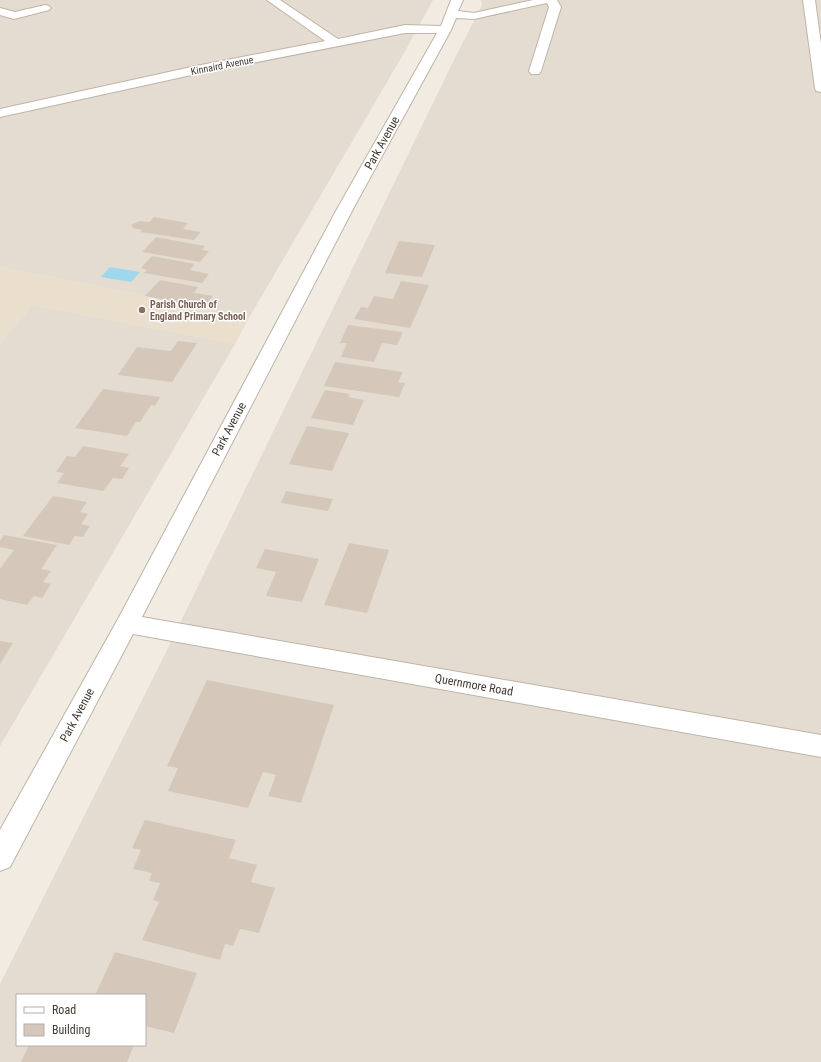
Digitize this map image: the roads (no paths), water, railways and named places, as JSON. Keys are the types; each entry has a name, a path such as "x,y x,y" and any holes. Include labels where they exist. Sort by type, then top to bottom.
{"street":[{"path":"273,0 336,43"},
{"path":"535,71 555,7 549,0"},
{"name":"Kinnaird Avenue","path":"0,113 196,70 405,29 452,15 474,16 549,0"},
{"path":"809,0 821,88"},
{"path":"0,11 14,16 46,8"},
{"name":"Park Avenue","path":"0,858 127,624 345,209 452,15"},
{"name":"Quernmore Road","path":"127,624 821,746"}],"water":[{"path":"110,267 140,272 131,282 101,277"}],"place":[{"name":"Parish Church of England Primary School","path":"142,310"}]}
